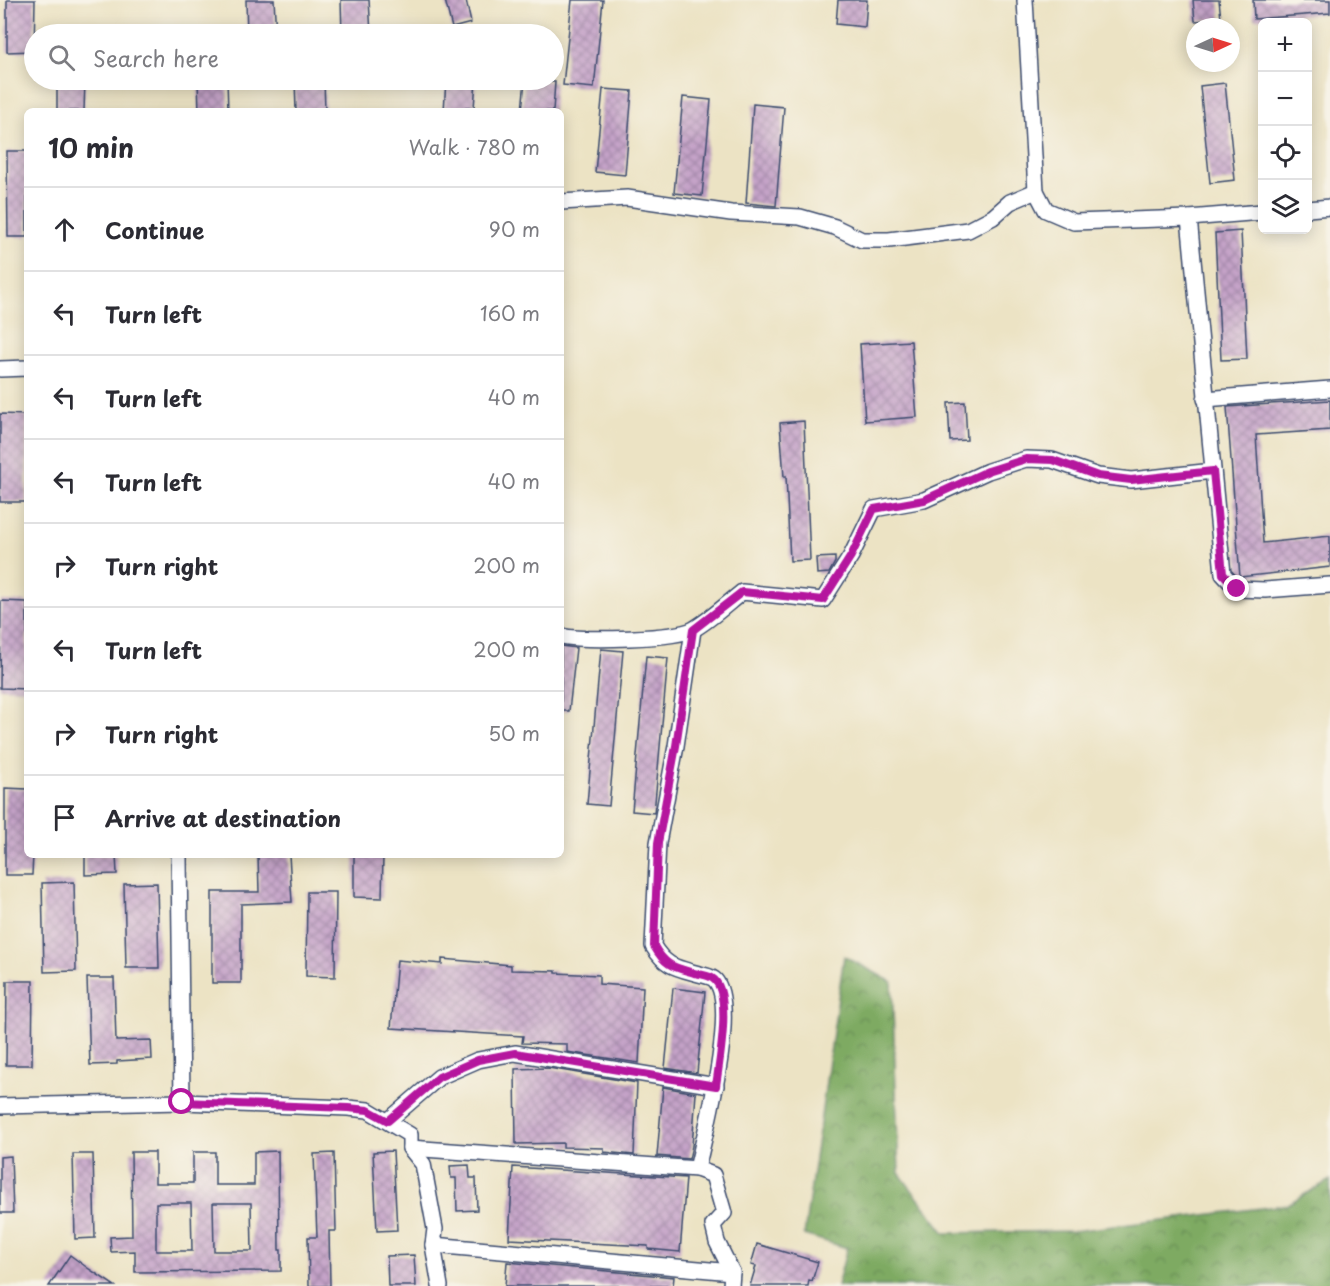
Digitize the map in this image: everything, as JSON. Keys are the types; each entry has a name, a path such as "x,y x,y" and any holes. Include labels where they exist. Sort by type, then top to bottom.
{"street":[{"path":"1025,0 1036,191 1046,210 1074,222 1189,218 1258,212"},
{"path":"564,202 627,198 731,213 800,216 835,227 862,240 889,240 968,230 993,217 1010,202 1036,191"},
{"path":"1312,209 1330,207"},
{"path":"1189,218 1223,574 1237,589 1265,590 1330,585"},
{"path":"0,369 24,368"},
{"path":"1205,399 1330,389"},
{"path":"564,637 575,639 647,637 693,630 742,592 823,600 851,556 874,509 924,500 998,468 1026,459 1053,460 1098,476 1131,480 1213,471"},
{"path":"693,630 676,746 658,843 654,946 662,960 672,966 713,978 722,990 724,1005 716,1086 697,1168"},
{"path":"179,858 182,1102"},
{"path":"388,1121 439,1077 478,1060 515,1053 716,1086"},
{"path":"0,1107 182,1102 368,1110 410,1135 410,1148 423,1164 435,1228 433,1245 440,1286"},
{"path":"410,1148 697,1168 713,1175 724,1213 713,1225 717,1242 732,1279 433,1245"}],"green space":[{"path":"844,956 892,982 899,1173 945,1233 1073,1231 1286,1205 1330,1180 1330,1286 837,1286 847,1248 804,1235"}],"building":[{"path":"7,0 35,0 35,24 24,24 24,51 7,52"},
{"path":"246,0 274,0 275,24 247,24"},
{"path":"341,0 369,0 370,24 342,24"},
{"path":"445,0 466,0 471,23 451,24"},
{"path":"572,0 603,0 594,88 564,85"},
{"path":"838,0 867,0 865,27 836,24"},
{"path":"1193,0 1219,0 1221,18 1195,18"},
{"path":"1253,0 1330,0 1330,13 1254,19"},
{"path":"1225,83 1235,180 1210,183 1200,86"},
{"path":"603,89 632,91 625,175 595,172"},
{"path":"57,90 85,90 84,108 57,108"},
{"path":"198,90 227,90 228,108 199,108"},
{"path":"295,90 324,90 325,108 296,108"},
{"path":"445,90 475,90 474,108 444,108"},
{"path":"524,90 554,90 553,108 522,108"},
{"path":"683,97 711,100 702,196 674,193"},
{"path":"753,104 784,107 776,206 746,203"},
{"path":"7,151 24,151 24,237 8,237"},
{"path":"1241,231 1247,359 1221,360 1215,233"},
{"path":"911,341 917,417 865,421 860,344"},
{"path":"1330,400 1330,430 1256,435 1263,543 1330,536 1330,567 1240,577 1227,407"},
{"path":"965,402 967,440 950,441 948,403"},
{"path":"0,414 24,415 24,502 0,502"},
{"path":"804,421 810,560 790,561 786,476 784,477 780,423"},
{"path":"835,557 829,573 817,574 816,558"},
{"path":"1,601 24,602 24,689 0,688"},
{"path":"564,646 576,648 569,711 564,711"},
{"path":"601,649 623,651 609,806 587,804"},
{"path":"646,656 668,658 654,813 632,811"},
{"path":"5,788 24,789 24,858 33,858 32,875 5,875"},
{"path":"85,858 116,858 117,874 85,875"},
{"path":"258,858 289,858 292,902 241,904 241,983 212,983 212,892 259,892"},
{"path":"354,858 383,858 382,898 354,897"},
{"path":"74,882 76,971 44,972 42,883"},
{"path":"157,883 159,968 126,968 124,884"},
{"path":"307,892 336,892 335,977 306,976"},
{"path":"442,959 511,965 511,970 599,975 599,984 643,987 639,1063 567,1052 567,1044 522,1043 523,1036 391,1028 397,960 442,964"},
{"path":"87,978 114,978 116,1041 151,1040 152,1059 90,1065"},
{"path":"7,981 33,981 32,1065 6,1065"},
{"path":"673,988 705,992 697,1073 665,1068"},
{"path":"548,1068 637,1083 634,1155 604,1152 604,1148 563,1147 563,1143 516,1144 515,1069"},
{"path":"663,1087 696,1093 689,1159 657,1156"},
{"path":"278,1151 281,1271 135,1272 135,1251 111,1252 110,1237 132,1236 131,1152 155,1152 155,1183 193,1183 193,1152 215,1152 215,1185 254,1185 254,1152","holes":["156,1203 191,1203 192,1251 156,1251","213,1203 251,1203 252,1251 214,1251"]},
{"path":"393,1151 397,1230 377,1231 373,1152"},
{"path":"334,1153 336,1231 329,1231 330,1286 309,1286 308,1237 317,1237 314,1154"},
{"path":"73,1154 93,1154 95,1238 75,1239"},
{"path":"11,1156 13,1213 0,1213 0,1157"},
{"path":"469,1165 470,1178 476,1178 477,1210 457,1211 456,1178 451,1178 450,1166"},
{"path":"513,1167 686,1178 680,1252 648,1249 648,1246 509,1239"},
{"path":"757,1244 818,1262 812,1281 809,1280 808,1286 750,1286 756,1266 751,1265"},
{"path":"70,1255 89,1269 115,1286 49,1286"},
{"path":"414,1255 416,1286 388,1286 387,1256"},
{"path":"507,1262 674,1277 673,1286 505,1286"}],"route":[{"path":"182,1102 348,1108 368,1110 388,1121 439,1077 478,1060 515,1053 716,1086 724,1005 722,990 713,978 672,966 662,960 654,946 658,843 676,746 693,630 742,592 823,600 851,556 874,509 924,500 988,471 1026,459 1053,460 1098,476 1131,480 1213,471 1223,574 1237,589"}]}
